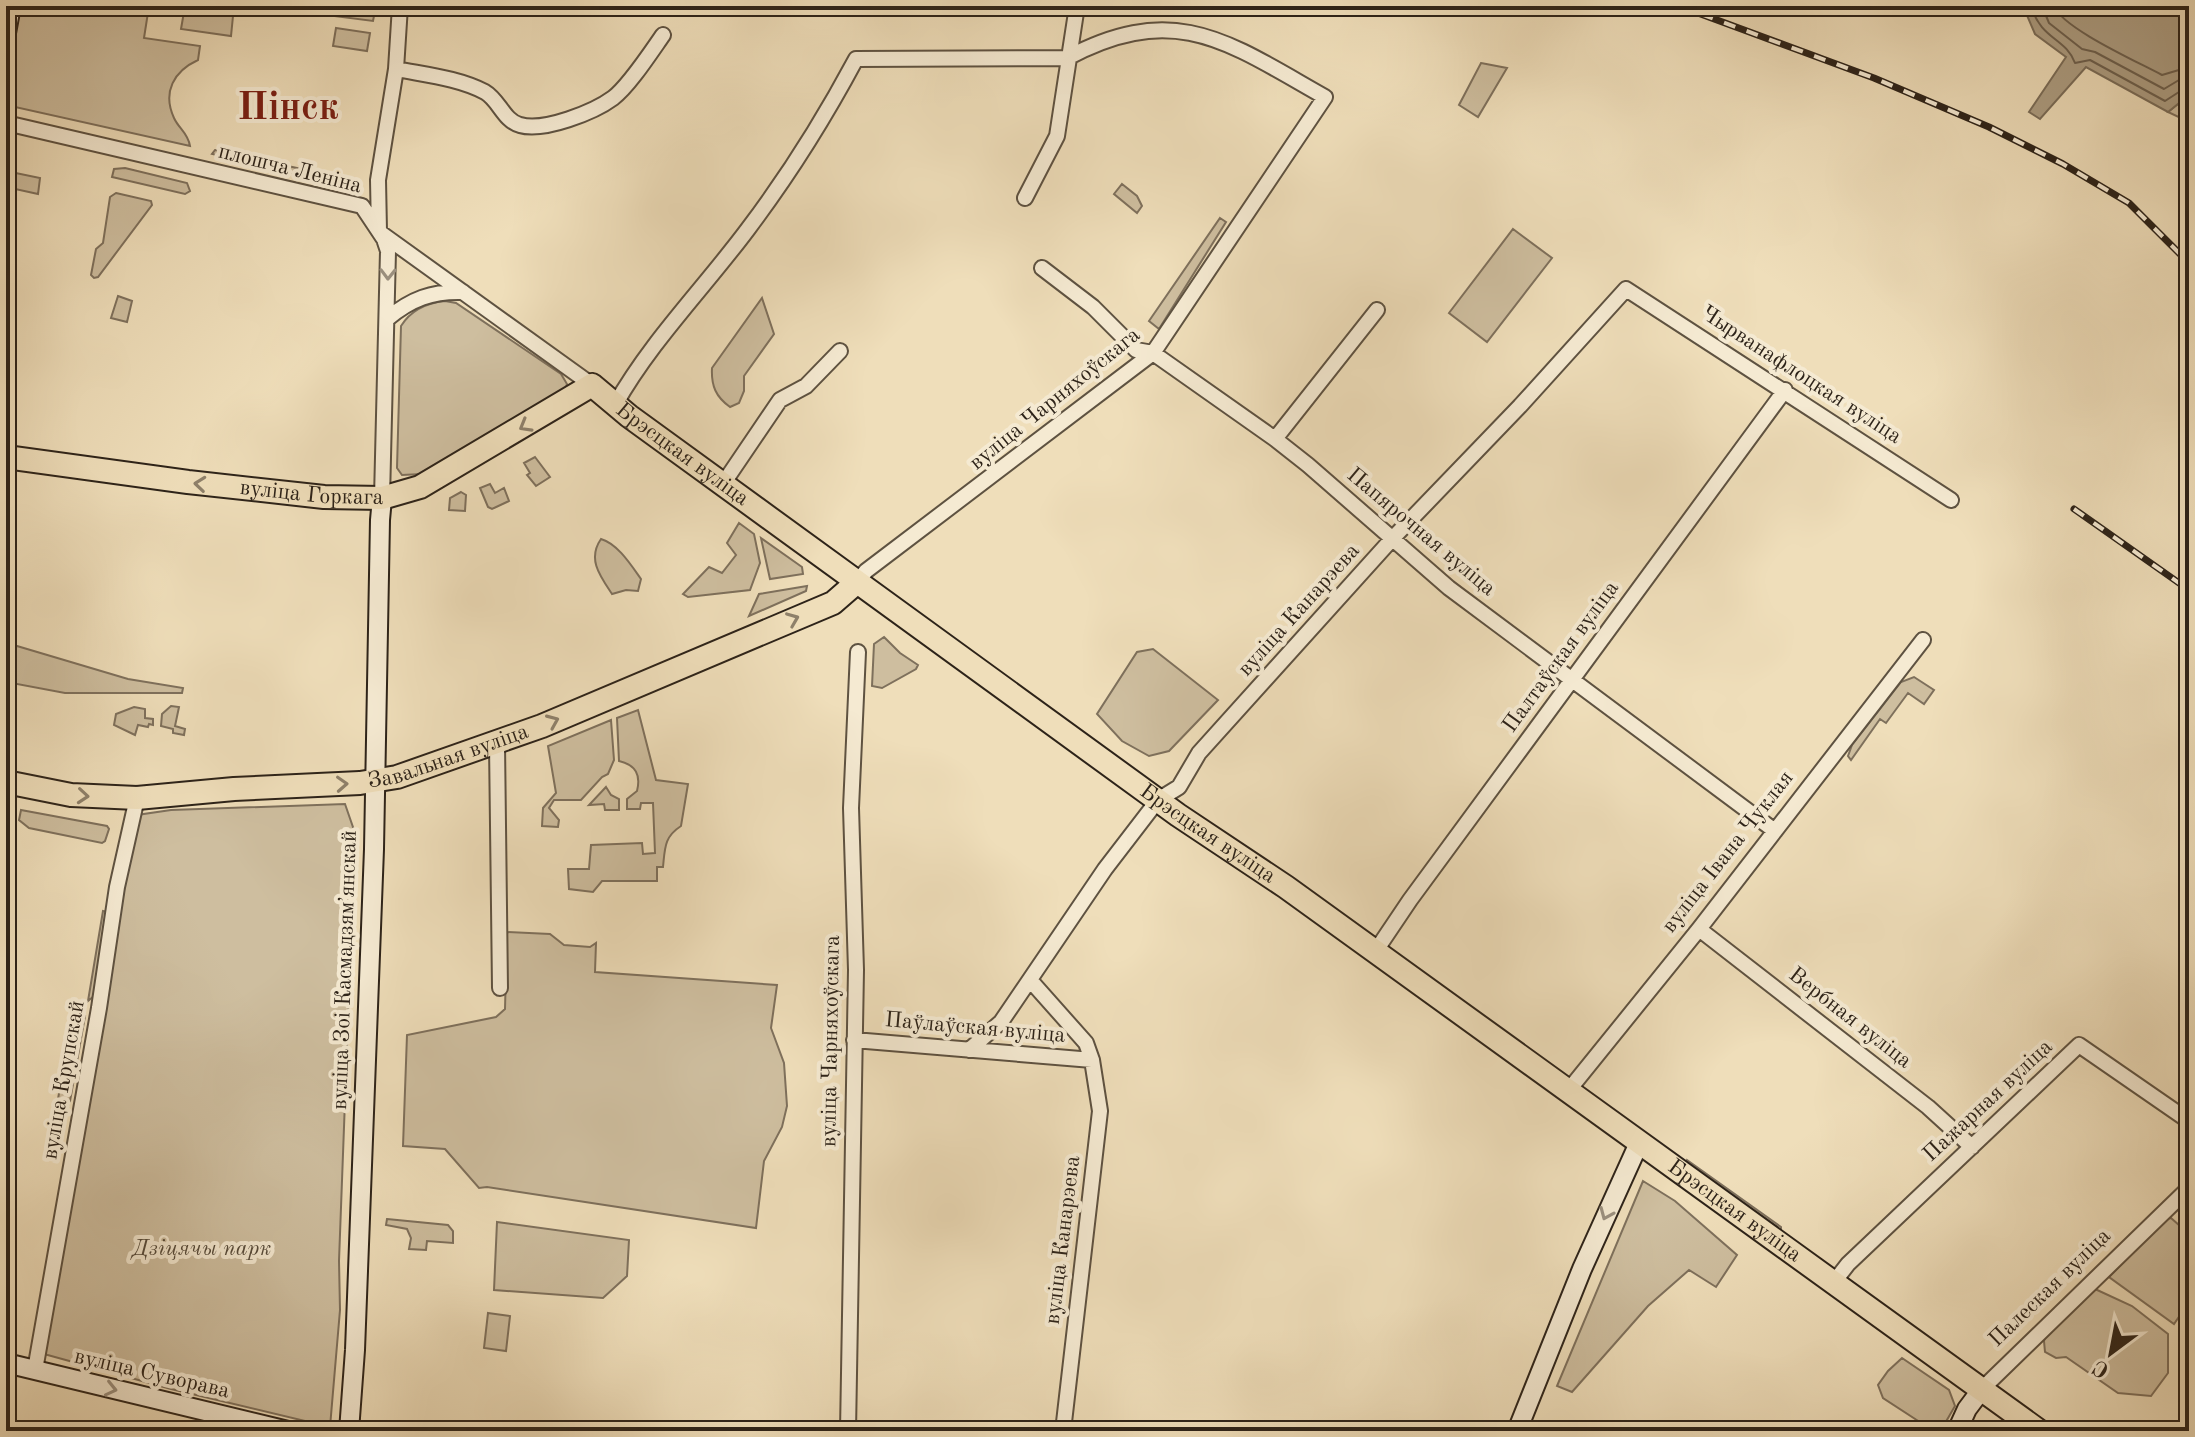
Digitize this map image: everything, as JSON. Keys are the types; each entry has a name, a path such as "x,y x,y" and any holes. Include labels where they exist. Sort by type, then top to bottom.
{"main road":[{"path":"6,33 11,6"},
{"name":"Брэсцкая вуліца","path":"592,385 856,583 1375,952 2039,1431"},
{"name":"вуліца Горкага","path":"6,457 226,487 324,497 382,498 420,487 592,385"},
{"name":"вуліца Зоі Касмадзямʼянскай","path":"349,1431 355,1350 374,849 382,498"},
{"name":"Завальная вуліца","path":"6,782 71,795 137,798 397,777 497,744 833,603 856,583"},
{"path":"1517,1431 1594,1242 1639,1143"},
{"name":"вуліца Суворава","path":"6,1363 288,1431"},
{"name":"Палеская вуліца","path":"1957,1431 1967,1409 1982,1389"}],"street":[{"name":"плошча Леніна","path":"379,231 378,180 396,69 400,6"},
{"path":"1025,198 1057,136 1077,6"},
{"name":"вуліца Чарняхоўскага","path":"856,583 866,571 1153,353 1325,97 1222,40 1183,30 1151,28 1067,58"},
{"path":"396,69 450,79 489,94 500,110 517,125 538,128 577,115 614,97 663,35"},
{"path":"615,405 651,352 749,228 836,97 856,59 1067,58"},
{"name":"плошча Леніна","path":"6,123 362,206 379,231"},
{"name":"Брэсцкая вуліца","path":"379,231 394,245 592,385"},
{"name":"вуліца Зоі Касмадзямʼянскай","path":"379,231 388,251 382,498"},
{"name":"Папярочная вуліца","path":"1042,268 1093,307 1136,350 1153,353 1275,439 1449,588 1775,831"},
{"name":"Чырванафлоцкая вуліца","path":"1626,289 1951,500"},
{"name":"вуліца Канарэева","path":"969,1050 1001,1022 1105,869 1158,800 1179,787 1199,753 1392,539 1520,406 1626,289"},
{"path":"387,319 417,298 463,292"},
{"path":"1275,439 1377,310"},
{"path":"723,484 780,400 806,386 840,351"},
{"name":"Палтаўская вуліца","path":"1375,952 1785,390"},
{"name":"вуліца Івана Чуклая","path":"1568,1091 1699,929 1923,640"},
{"name":"вуліца Чарняхоўскага","path":"848,1431 856,970 851,808 858,652"},
{"path":"497,744 500,988"},
{"name":"вуліца Крупскай","path":"35,1370 99,1008 117,887 137,798"},
{"name":"Вербная вуліца","path":"1699,929 1928,1107 1972,1147"},
{"name":"вуліца Канарэева","path":"1030,980 1086,1043 1092,1060 1100,1111 1063,1431"},
{"name":"Паўлаўская вуліца","path":"854,1040 1092,1060"},
{"name":"Пажарная вуліца","path":"1834,1282 1848,1264 2079,1045 2189,1121"},
{"name":"Палеская вуліца","path":"1982,1389 2189,1188"}],"green space":[{"path":"19,6 149,6 144,38 200,46 198,60 182,70 172,83 169,100 174,118 190,146 6,105 6,65"},
{"path":"185,6 234,6 231,36 181,29"},
{"path":"256,6 376,6 373,21"},
{"path":"336,28 370,33 367,51 333,46"},
{"path":"1481,63 1507,68 1478,117 1459,105"},
{"path":"2189,95 2189,122 2168,112"},
{"path":"215,150 342,178 345,182 343,185 212,154"},
{"path":"125,168 187,183 190,191 185,194 112,177 114,169"},
{"path":"6,171 40,178 38,194 6,187"},
{"path":"1122,184 1137,196 1142,206 1137,213 1114,194"},
{"path":"116,193 151,201 152,205 98,277 94,278 91,275 96,249 103,243 110,197"},
{"path":"1220,218 1226,222 1159,329 1149,321"},
{"path":"1513,229 1552,258 1487,342 1449,313"},
{"path":"118,296 132,301 127,322 111,318"},
{"path":"762,298 774,334 744,376 744,391 739,403 730,407 715,390 712,368"},
{"path":"445,301 456,303 561,374 567,384 565,390 422,474 402,475 397,468 401,326 420,308"},
{"path":"535,457 550,477 536,486 527,475 530,473 524,463"},
{"path":"490,484 495,493 504,488 509,501 492,509 488,507 480,488"},
{"path":"461,492 466,495 465,511 449,510 450,498"},
{"path":"739,523 754,534 760,563 750,590 688,597 683,594 709,567 722,573 736,555 727,543"},
{"path":"761,538 802,567 803,574 770,579"},
{"path":"601,539 618,550 641,579 638,591 612,594 595,560"},
{"path":"807,586 806,591 749,616 759,594"},
{"path":"884,637 918,665 882,688 872,686 874,644"},
{"path":"17,646 128,679 183,688 182,693 65,693 12,683 6,688 6,660"},
{"path":"1153,649 1218,700 1169,751 1149,756 1122,741 1097,714 1137,652"},
{"path":"1914,677 1934,690 1924,704 1908,693 1886,723 1880,719 1851,760 1848,756 1852,745 1901,682"},
{"path":"171,706 179,707 175,726 185,729 184,735 161,726 162,714"},
{"path":"134,707 145,709 145,718 153,719 153,725 149,724 148,727 138,725 135,735 114,725 116,714"},
{"path":"638,710 656,780 688,784 681,826 668,839 663,867 657,867 657,881 602,881 593,892 569,889 568,869 589,869 591,845 642,843 643,854 655,853 653,803 641,803 640,809 627,809 627,799 637,791 638,776 630,765 619,761 617,718"},
{"path":"611,720 614,760 608,774 581,800 554,800 549,808 559,820 558,827 542,826 543,808 556,793 548,746"},
{"path":"606,787 611,795 619,799 619,810 605,810 604,804 589,805"},
{"name":"Дзіцячы парк","path":"345,804 355,833 339,1261 340,1310 330,1427 171,1389 44,1354 137,815 171,810"},
{"path":"21,810 107,826 109,829 102,843 29,828 19,820"},
{"path":"103,911 109,912 94,996 88,1001"},
{"path":"507,932 550,934 564,945 590,947 596,943 595,972 777,985 771,1028 784,1063 787,1106 782,1127 764,1161 756,1228 479,1188 445,1149 403,1146 407,1035 496,1017 505,1009"},
{"path":"73,1013 85,1016 70,1101 58,1099"},
{"path":"1687,1160 1781,1227 1781,1230 1686,1163"},
{"path":"1643,1181 1675,1201 1737,1255 1716,1287 1689,1270 1648,1306 1572,1392 1557,1386"},
{"path":"2171,1218 2189,1234 2189,1302 2174,1324 2109,1277 2166,1219"},
{"path":"387,1219 448,1225 453,1231 453,1243 427,1241 426,1250 409,1249 411,1238 407,1229 386,1225"},
{"path":"497,1222 629,1240 627,1276 603,1298 494,1290"},
{"path":"2095,1289 2132,1306 2168,1334 2168,1373 2151,1396 2118,1393 2066,1357 2056,1358 2045,1352 2046,1333"},
{"path":"488,1313 510,1316 506,1351 484,1348"},
{"path":"1902,1358 1949,1390 1955,1406 1944,1425 1929,1428 1883,1398 1878,1385"}],"water":[{"path":"2023,6 2189,6 2189,95 2168,112 2086,67 2040,119 2029,112 2066,57 2035,34"}],"railway":[{"path":"1679,6 1874,78 1989,127 2063,164 2129,203 2189,263"},
{"path":"2074,509 2189,590"}],"district":[{"name":"Пінск","path":"288,109"}]}
